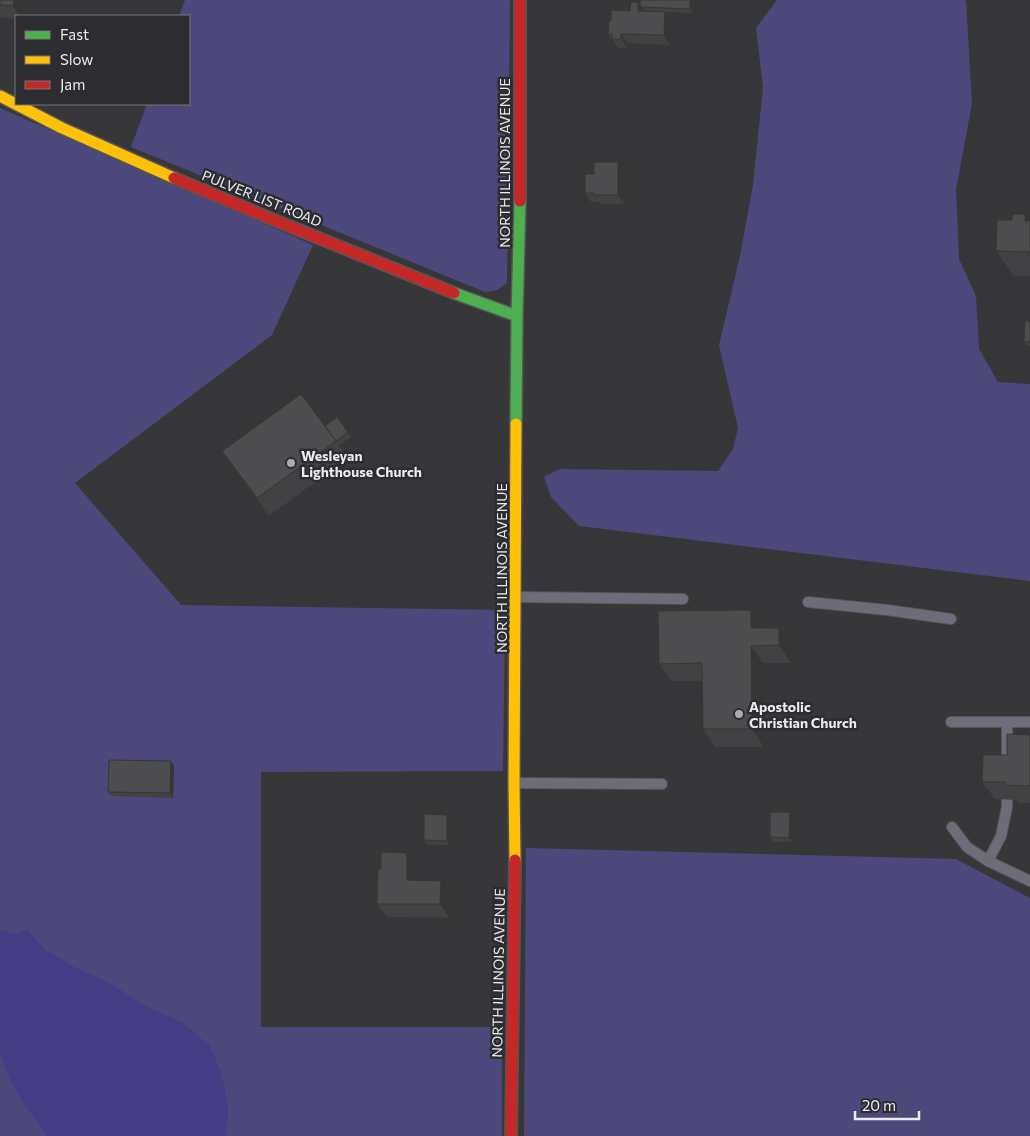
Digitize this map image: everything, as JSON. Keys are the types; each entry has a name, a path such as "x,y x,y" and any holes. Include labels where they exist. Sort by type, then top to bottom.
{"street":[{"name":"NORTH ILLINOIS AVENUE","path":"511,1136 515,861 515,597 517,316 520,196 520,0"},
{"name":"PULVER LIST ROAD","path":"0,96 15,104"},
{"name":"PULVER LIST ROAD","path":"17,105 62,128 181,181 476,302 517,316"}],"lane":[{"path":"515,597 683,599"},
{"path":"808,602 951,619"},
{"path":"951,722 1030,722"},
{"path":"988,860 1001,836 1007,807 1007,722"},
{"path":"514,783 662,784"},
{"path":"952,827 967,847 1030,881"}],"shaded area":[{"path":"185,0 510,0 507,283 498,290 485,292 131,147 147,105 190,105 190,15 179,15"},
{"path":"777,0 965,0 966,2 972,103 956,190 959,259 976,296 979,349 998,382 1030,384 1030,581 579,526 551,497 544,477 560,469 718,471 733,449 738,428 719,345 740,256 753,185 763,87 756,28"},
{"path":"0,108 313,245 272,335 75,483 181,605 505,610 503,771 261,772 261,1027 502,1027 502,1136 0,1136"},
{"path":"526,848 956,859 1030,898 1030,1136 524,1136"},
{"path":"27,929 47,951 74,967 110,983 145,1006 182,1022 210,1046 225,1088 228,1112 226,1136 48,1136 23,1103 11,1082 0,1054 0,931 17,934"}],"building":[{"path":"0,0 14,0 13,6 0,5"},
{"path":"640,0 690,0 690,9 641,7"},
{"path":"631,2 638,2 638,11 665,12 664,35 621,34 621,39 612,39 612,34 608,34 611,10 630,11"},
{"path":"594,162 618,162 618,195 585,193 585,174 594,174"},
{"path":"1013,214 1025,214 1025,221 1030,221 1030,252 996,251 997,220 1012,220"},
{"path":"1025,321 1030,321 1030,342 1024,342"},
{"name":"Wesleyan Lighthouse Church","path":"301,394 336,441 257,498 222,451"},
{"path":"337,417 348,432 336,441 325,426"},
{"name":"Apostolic Christian Church","path":"751,610 751,628 779,628 779,645 751,646 752,729 703,729 702,663 659,664 658,611"},
{"path":"1007,734 1030,735 1030,786 1006,785 1006,782 982,782 983,755 1007,755"},
{"path":"109,760 171,761 170,793 108,792"},
{"path":"770,812 790,812 789,838 770,837"},
{"path":"424,814 447,815 447,841 424,840"},
{"path":"381,852 407,853 407,880 441,881 440,904 377,904 378,869 381,869"}],"traffic: fast":[{"path":"516,424 520,201"},
{"path":"454,293 517,316"}],"traffic: slow":[{"path":"0,96 15,104"},
{"path":"17,105 62,128 174,178"},
{"path":"515,860 516,424"}],"traffic: jam":[{"path":"520,0 520,201"},
{"path":"174,178 454,293"},
{"path":"511,1136 515,860"}],"place":[{"name":"Wesleyan Lighthouse Church","path":"291,463"},
{"name":"Apostolic Christian Church","path":"739,714"}]}
